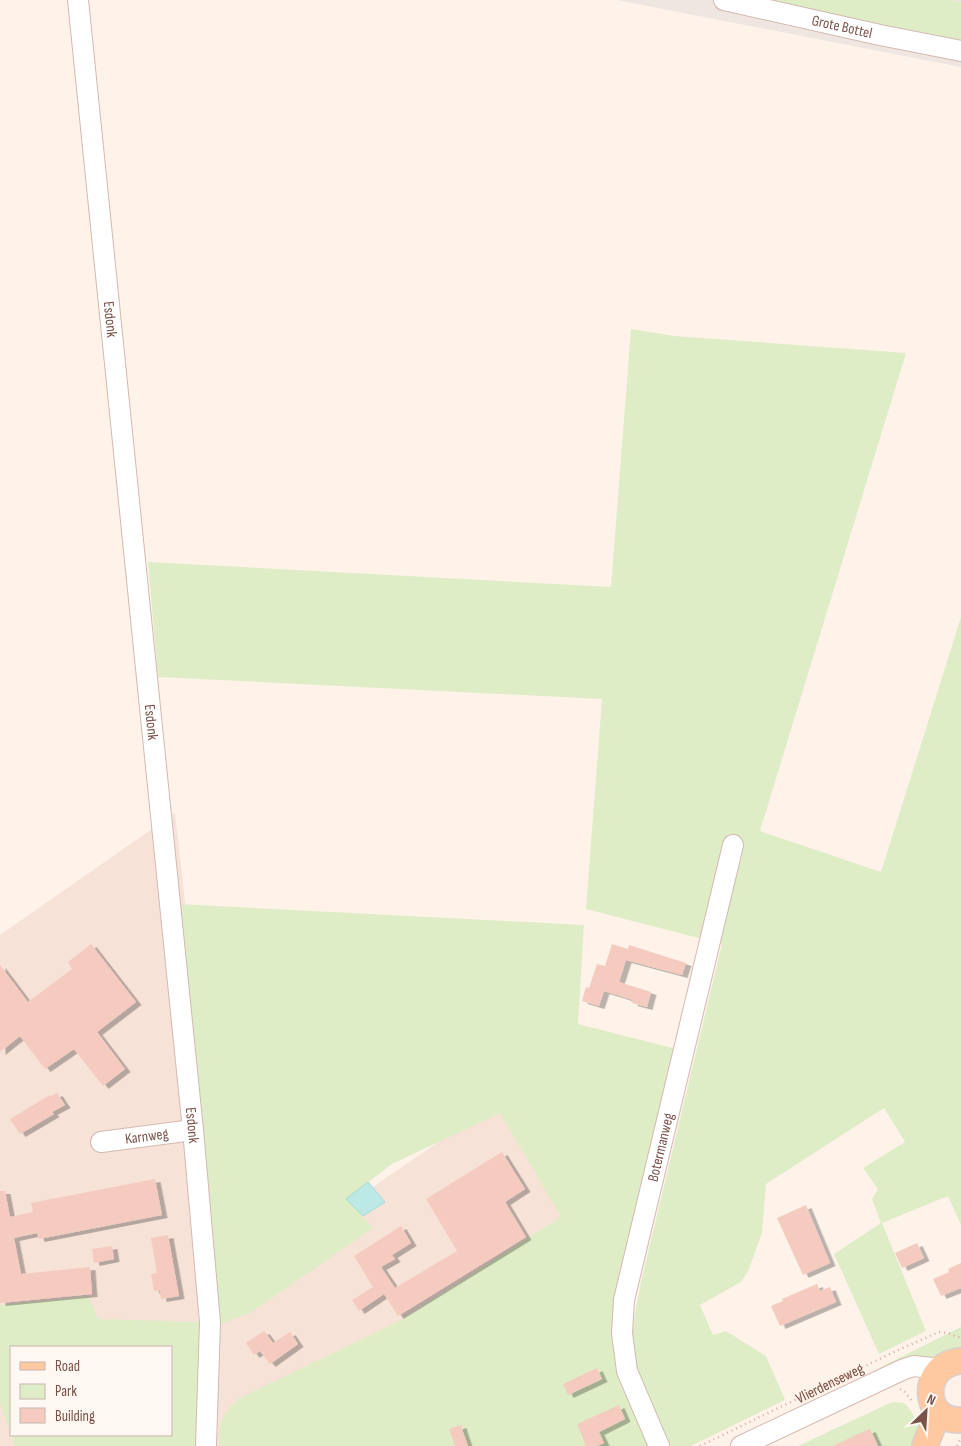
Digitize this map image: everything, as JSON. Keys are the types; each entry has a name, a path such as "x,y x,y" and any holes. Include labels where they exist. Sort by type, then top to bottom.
{"main road":[{"path":"944,1372 930,1397 951,1428"},
{"path":"925,1446 935,1420 951,1428"}],"street":[{"name":"Esdonk","path":"78,0 193,1130 210,1322 206,1446"},
{"name":"Grote Bottel","path":"724,0 961,51"},
{"name":"Botermanweg","path":"659,1446 627,1371 622,1333 624,1300 733,845"},
{"name":"Karnweg","path":"101,1142 193,1130"},
{"name":"Vlierdenseweg","path":"741,1446 896,1373 944,1372"}],"path":[{"name":"Vlierdenseweg","path":"700,1446 939,1332 961,1338"},
{"path":"951,1428 957,1446"}],"shaded area":[{"path":"617,0 961,0 961,67"},
{"path":"175,813 228,1286 500,1100 570,1230 221,1446 0,1446 0,935"}],"green space":[{"path":"760,0 951,0 961,2 961,40"},
{"path":"631,329 674,336 906,353 760,831 881,872 961,617 961,1225 948,1196 882,1223 926,1331 879,1354 834,1254 881,1223 872,1199 878,1189 863,1168 905,1142 884,1108 766,1184 762,1233 748,1271 741,1282 700,1305 713,1335 726,1331 766,1356 785,1400 691,1446 671,1446 660,1426 647,1401 633,1364 632,1336 641,1282 722,944 586,909 602,699 158,677 148,562 611,587"},
{"path":"178,904 584,925 578,1024 677,1049 615,1351 622,1387 649,1446 219,1446 222,1419 240,1398 403,1319 561,1217 500,1113 392,1164 346,1199 373,1228 252,1312 220,1324"},
{"path":"89,1297 98,1319 200,1322 198,1446 15,1446 11,1436 172,1436 172,1346 10,1346 10,1432 0,1403 0,1305"},
{"path":"961,1327 961,1353 941,1358 897,1362 879,1368"},
{"path":"892,1402 904,1403 912,1413 918,1428 921,1446 798,1446"}],"water":[{"path":"368,1182 385,1202 363,1216 346,1199"}],"building":[{"path":"91,944 136,1002 97,1032 125,1069 103,1086 74,1049 45,1069 20,1036 0,1052 0,965 28,1002 72,969 68,962"},
{"path":"612,944 628,949 629,945 686,963 682,975 626,960 619,982 651,992 647,1007 632,1003 633,1000 604,991 599,1006 582,1001 586,987 589,988 597,964 605,966"},
{"path":"57,1093 65,1105 52,1112 54,1114 20,1134 10,1119 50,1095"},
{"path":"502,1152 525,1189 505,1202 526,1237 398,1316 384,1294 359,1311 352,1300 373,1287 354,1256 401,1226 411,1243 392,1255 395,1259 381,1267 395,1288 457,1251 426,1199"},
{"path":"155,1179 162,1215 39,1239 37,1233 14,1238 21,1274 90,1267 92,1294 0,1303 0,1191 5,1191 10,1217 33,1212 31,1203"},
{"path":"806,1205 830,1263 803,1275 777,1218"},
{"path":"168,1235 179,1296 161,1299 160,1290 154,1291 151,1274 157,1273 151,1238"},
{"path":"917,1243 924,1258 902,1268 895,1253"},
{"path":"112,1246 114,1259 94,1263 92,1249"},
{"path":"961,1263 961,1288 941,1296 933,1279 949,1272 948,1269"},
{"path":"817,1284 820,1291 830,1287 836,1302 780,1326 771,1306 783,1301 782,1299"},
{"path":"264,1331 273,1343 290,1332 298,1344 270,1364 260,1351 254,1355 246,1343"},
{"path":"597,1368 602,1379 568,1395 563,1384"},
{"path":"619,1405 625,1419 599,1432 604,1443 597,1446 586,1446 577,1424"},
{"path":"461,1425 468,1446 455,1446 449,1429"},
{"path":"870,1429 878,1446 833,1446 858,1434"}]}
